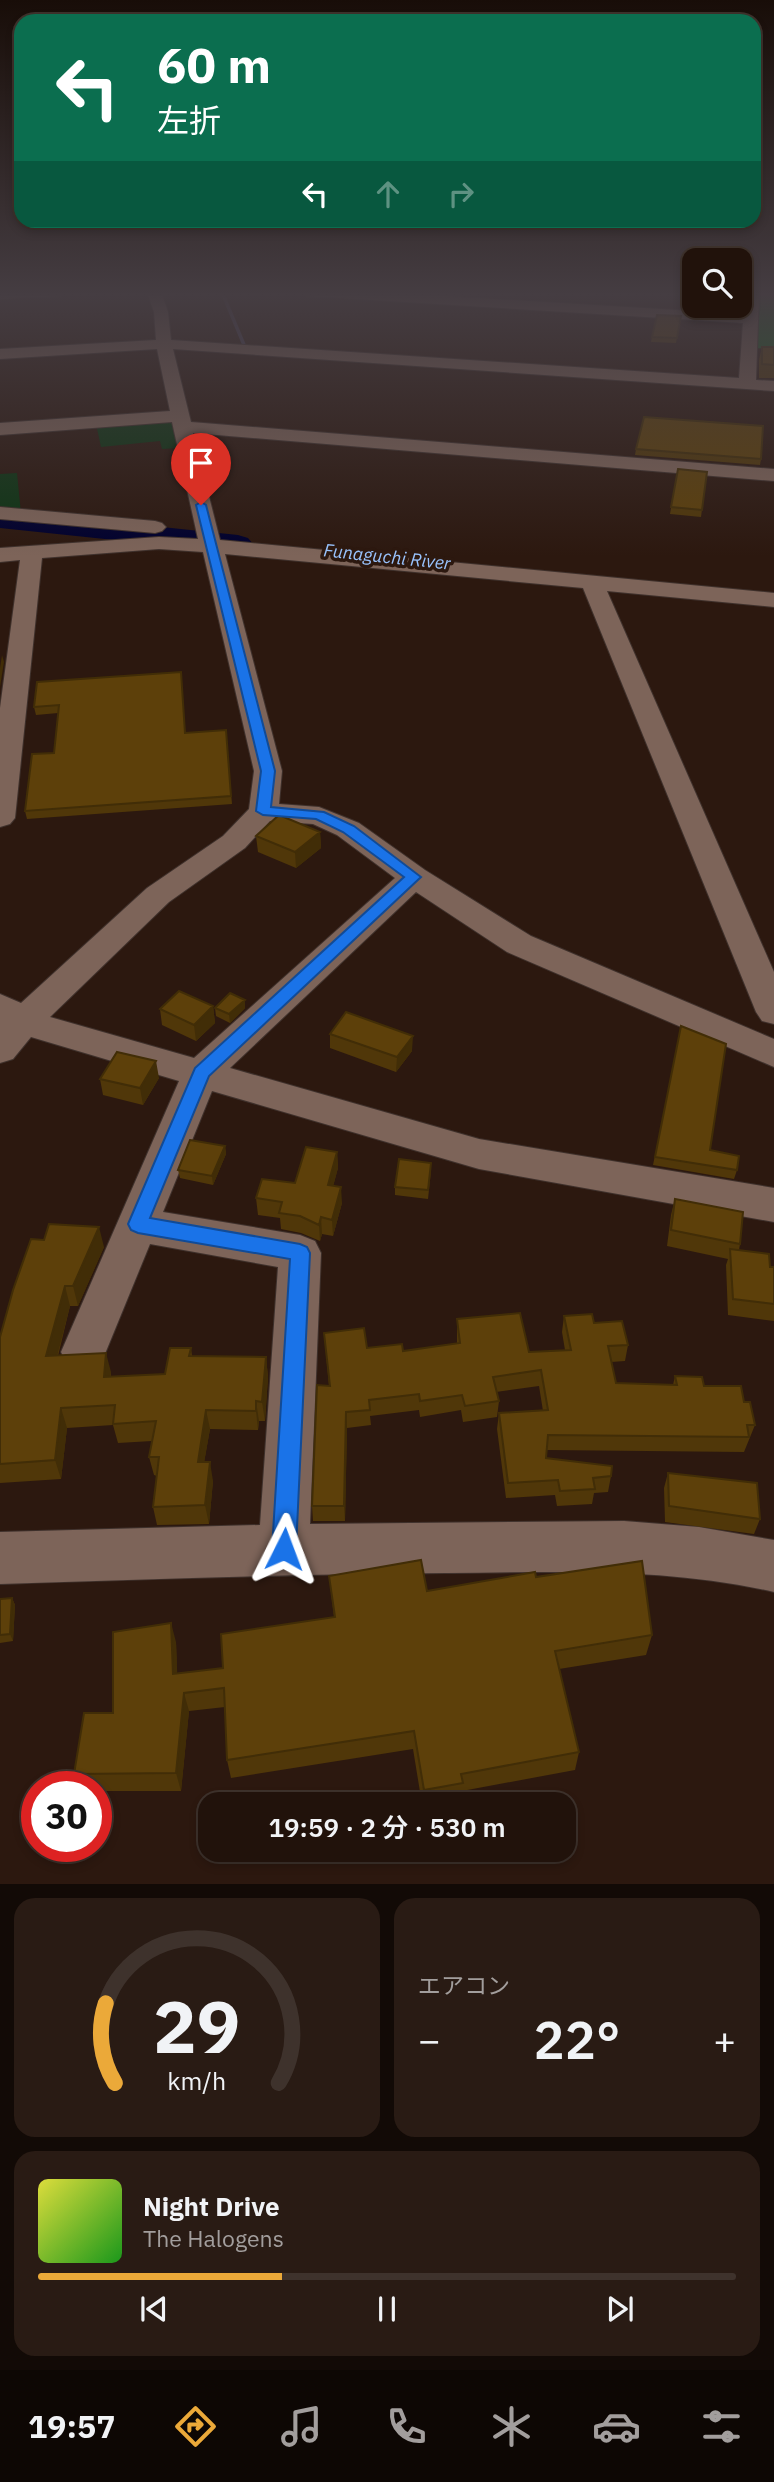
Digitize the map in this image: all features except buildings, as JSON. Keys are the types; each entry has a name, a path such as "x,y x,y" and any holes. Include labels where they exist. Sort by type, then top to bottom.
{"street":[{"path":"8,1026 158,895 234,842 263,811 268,771 209,539 172,380"},
{"path":"688,380 774,386"},
{"path":"747,380 747,384"},
{"path":"0,429 182,421 774,475"},
{"path":"0,513 593,583 774,600"},
{"path":"0,555 209,539"},
{"path":"0,818 32,553"},
{"path":"593,583 774,1012"},
{"path":"263,811 319,816 348,829 414,877 519,944 774,1054"},
{"path":"84,1352 201,1073 414,877"},
{"path":"8,1026 201,1073 479,1154 774,1205"},
{"path":"138,1224 300,1253 284,1549"},
{"path":"0,1558 284,1549 662,1546 745,1558 774,1566"}],"green space":[{"path":"173,419 179,448 162,449 160,441 101,447 96,424"},
{"path":"17,473 21,513 0,511 0,474"}],"waterway":[{"name":"Funaguchi River","path":"0,519 238,544"}],"route":[{"path":"201,505 268,771 263,811 319,816 348,829 414,877 201,1073 138,1224 300,1253 284,1549"}]}
